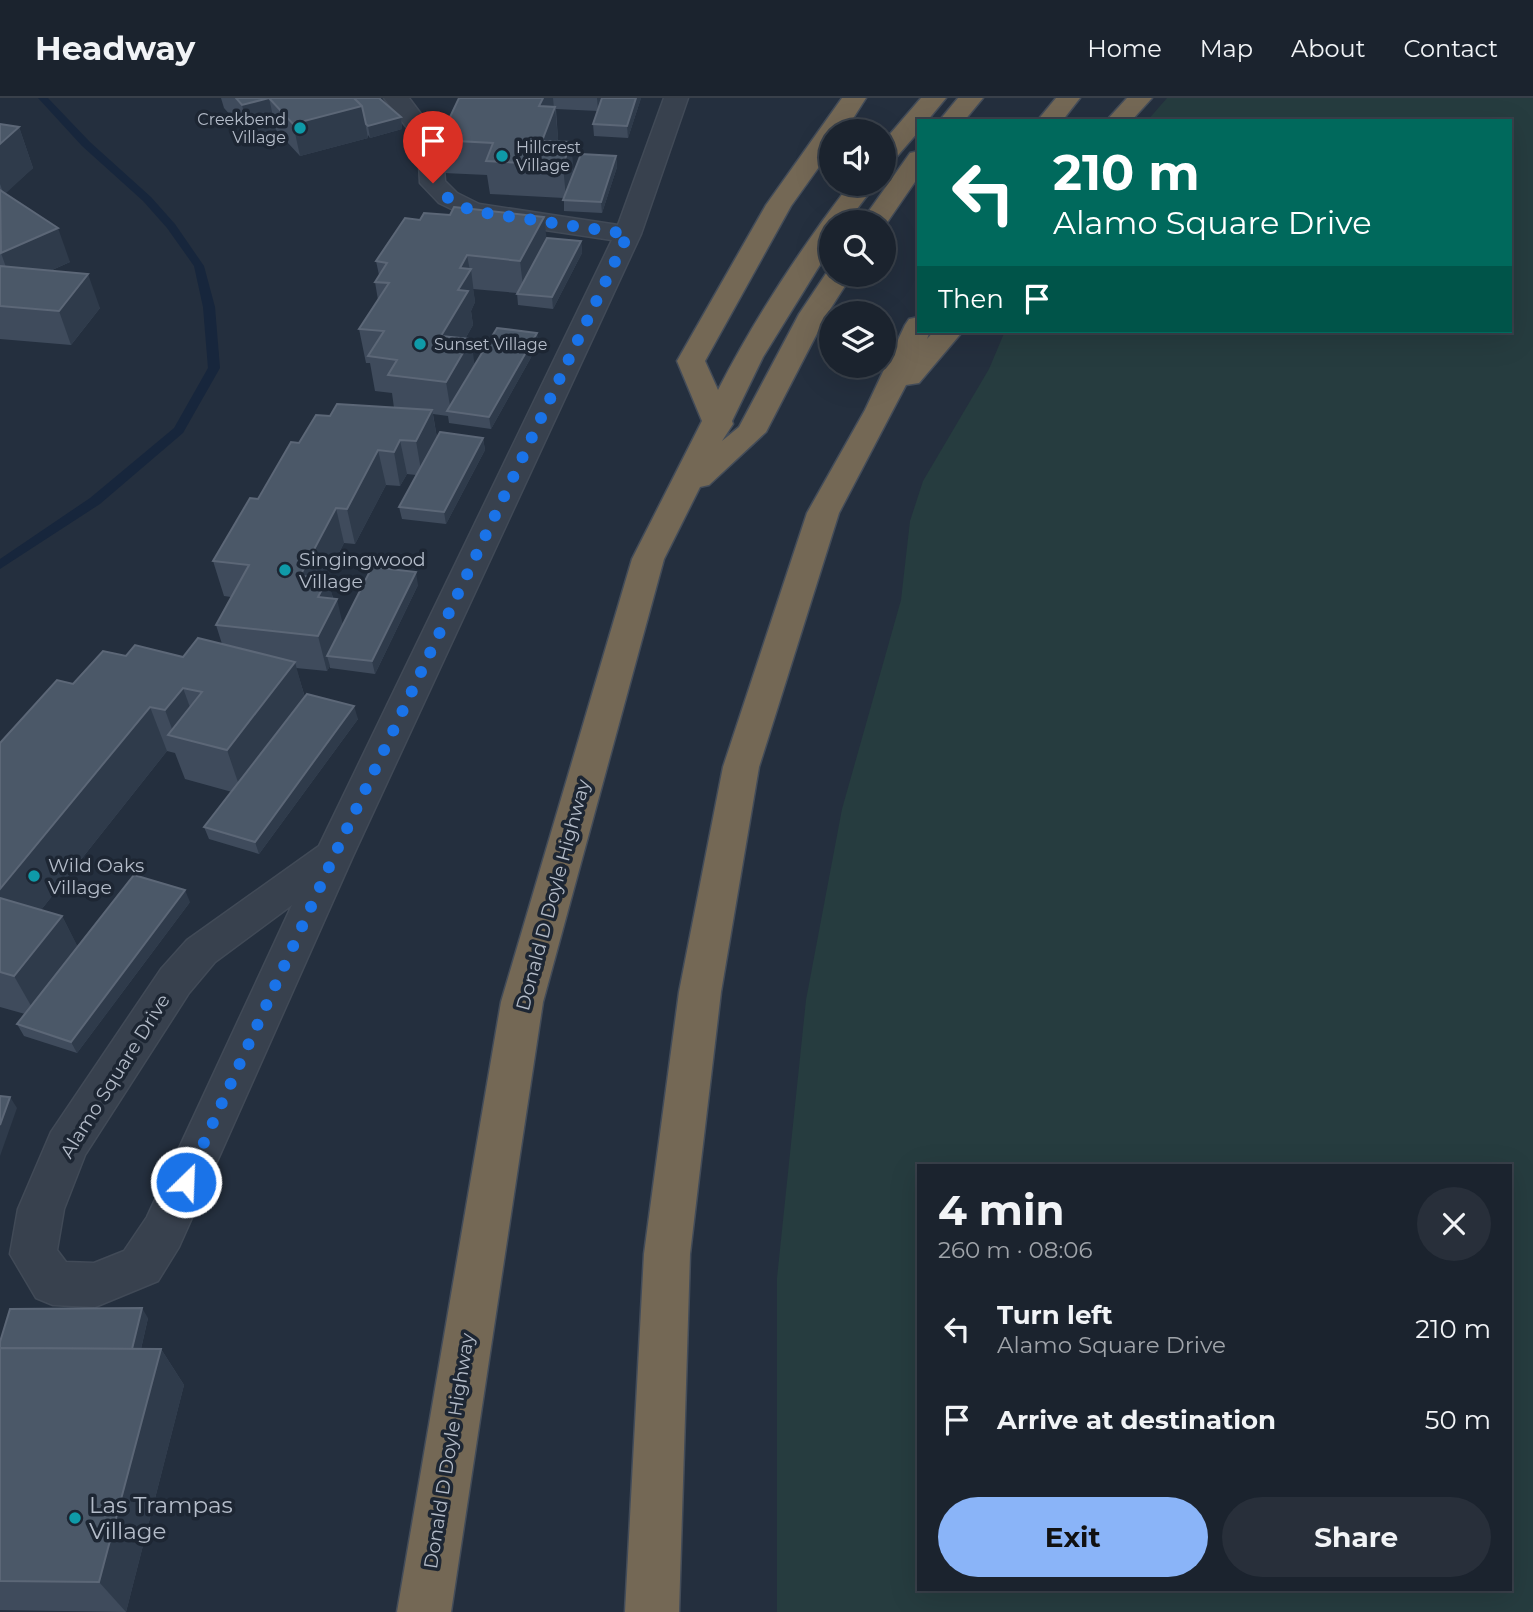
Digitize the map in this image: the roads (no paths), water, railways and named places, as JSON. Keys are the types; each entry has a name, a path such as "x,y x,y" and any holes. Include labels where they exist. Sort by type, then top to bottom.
{"highway":[{"path":"840,119 854,98"},
{"path":"896,142 934,98"},
{"path":"953,119 971,98"},
{"path":"1051,119 1068,98"},
{"path":"1120,119 1140,98"},
{"path":"718,424 691,361 779,205 819,150"},
{"path":"882,210 917,161"},
{"name":"Donald D Doyle Highway","path":"424,1612 522,1002 648,559 718,424 749,357 819,246"},
{"path":"683,490 751,432 813,314 831,287"},
{"path":"652,1612 667,1254 700,992 741,767 823,513 880,410 917,329"},
{"path":"880,410 946,333"}],"street":[{"path":"396,98 408,110 430,142 433,183 448,198 472,211 628,234"},
{"name":"Alamo Square Drive","path":"334,856 201,951 168,992 67,1146 41,1209 33,1254 53,1283 95,1286 141,1266 156,1244 334,856 628,234 676,98"}],"waterway":[{"path":"0,565 95,501 179,430 214,368 209,307 199,266 171,226 147,199 86,144 43,98"}],"place":[{"name":"Creekbend Village","path":"300,128"},
{"name":"Hillcrest Village","path":"502,156"},
{"name":"Sunset Village","path":"420,344"},
{"name":"Singingwood Village","path":"285,570"},
{"name":"Wild Oaks Village","path":"34,876"},
{"name":"Las Trampas Village","path":"75,1518"}]}
